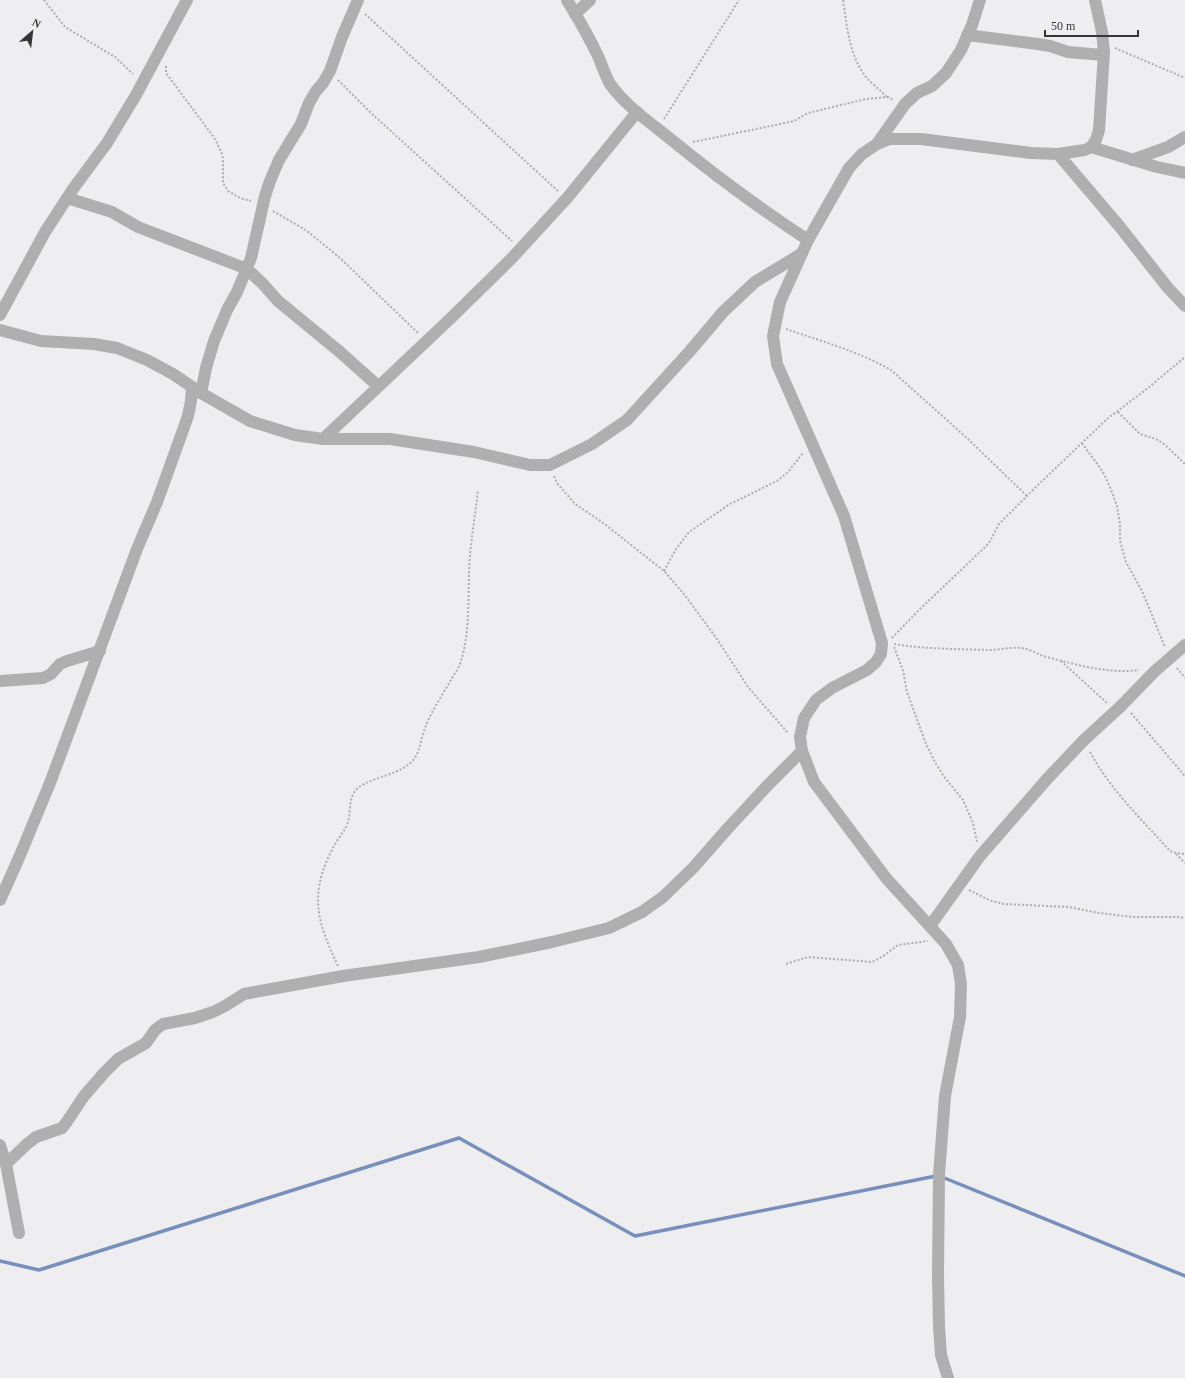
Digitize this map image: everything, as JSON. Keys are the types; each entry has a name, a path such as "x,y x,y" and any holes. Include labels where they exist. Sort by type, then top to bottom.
{"street":[{"path":"0,315 45,232 106,143 143,83 187,0"},
{"path":"567,0 611,84 637,112 760,208 808,240"},
{"path":"575,14 590,0"},
{"path":"877,144 905,104 917,93 932,86 946,73 967,35 980,0"},
{"path":"948,1378 941,1355 938,1275 939,1176 945,1096 960,1017 961,984 958,965 943,940 886,878 814,782 802,749 800,737 804,718 816,700 832,688 868,670 881,654 882,643 844,516 777,364 773,336 780,302 808,240 849,168 862,154 877,144 890,139 921,139 1031,153 1058,154 1085,150 1091,147 1096,140 1099,130 1103,49 1095,0"},
{"path":"0,900 50,783 137,549 157,502 188,416 191,401 206,368 214,341 251,258 270,181 279,160 301,124 309,103 330,71 357,3"},
{"path":"967,35 1050,46 1068,52 1103,49"},
{"path":"323,439 452,317 520,248 566,198 637,112"},
{"path":"1132,160 1168,147 1185,137"},
{"path":"1091,147 1157,167 1185,173"},
{"path":"1058,154 1120,227 1168,288 1185,306"},
{"path":"67,198 112,212 138,227 247,268 264,284 278,301 378,386"},
{"path":"0,330 41,341 94,344 117,348 147,360 173,374 250,421 295,435 323,439 390,439 474,452 530,465 550,465 592,444 627,420 724,312 755,282 802,254"},
{"path":"930,926 980,856 1047,779 1084,740 1185,645"},
{"path":"0,681 42,678 51,674 64,663 81,656 100,651"},
{"path":"6,1164 36,1137 62,1128 84,1096 104,1073 118,1059 130,1051 139,1049 163,1024 195,1018 213,1012 244,994 343,976 479,957 552,942 609,928 642,912 663,897 693,868 802,749"},
{"path":"0,1145 6,1164 19,1233"}],"path":[{"path":"44,0 65,27 115,57 143,83"},
{"path":"657,128 677,100 739,0"},
{"path":"843,0 849,36 856,62 867,78 886,97 905,104"},
{"path":"357,3 566,198"},
{"path":"1103,49 1185,78"},
{"path":"168,60 166,73 215,140 222,154 223,183 228,191 240,198 263,205 307,231 340,258 426,341"},
{"path":"330,71 371,113 520,248"},
{"path":"678,145 794,121 808,113 866,99 886,97"},
{"path":"776,325 858,354 892,370 968,439 1027,496"},
{"path":"980,856 973,823 963,800 945,778 926,744 907,692 903,670 890,641 920,609 989,543 999,524 1082,443 1107,419 1118,412 1185,357"},
{"path":"1118,412 1140,434 1156,439 1164,444 1185,464"},
{"path":"664,571 676,549 689,532 730,504 777,481 788,472 812,442"},
{"path":"1082,443 1103,472 1110,487 1117,506 1120,524 1120,541 1126,562 1142,591 1169,659"},
{"path":"550,465 557,483 575,504 602,522 664,571 684,594 717,639 748,687 778,724 802,749"},
{"path":"343,976 327,943 319,914 317,895 322,876 338,839 346,828 349,820 351,800 356,790 366,782 390,774 413,761 418,753 422,734 428,721 459,666 465,647 467,630 470,553 478,490"},
{"path":"892,643 909,646 988,650 1020,648 1031,650 1045,657 1078,666 1117,671 1143,669"},
{"path":"1060,660 1120,707 1185,776"},
{"path":"1084,740 1098,765 1122,796 1170,851 1185,854"},
{"path":"1176,853 1185,863"},
{"path":"959,886 989,900 1004,904 1068,907 1133,917 1185,918"},
{"path":"786,964 808,957 872,962 882,957 898,945 943,940"}],"waterway":[{"path":"0,1261 39,1270 459,1138 635,1236 936,1176"},
{"path":"942,1177 1185,1276"}]}
